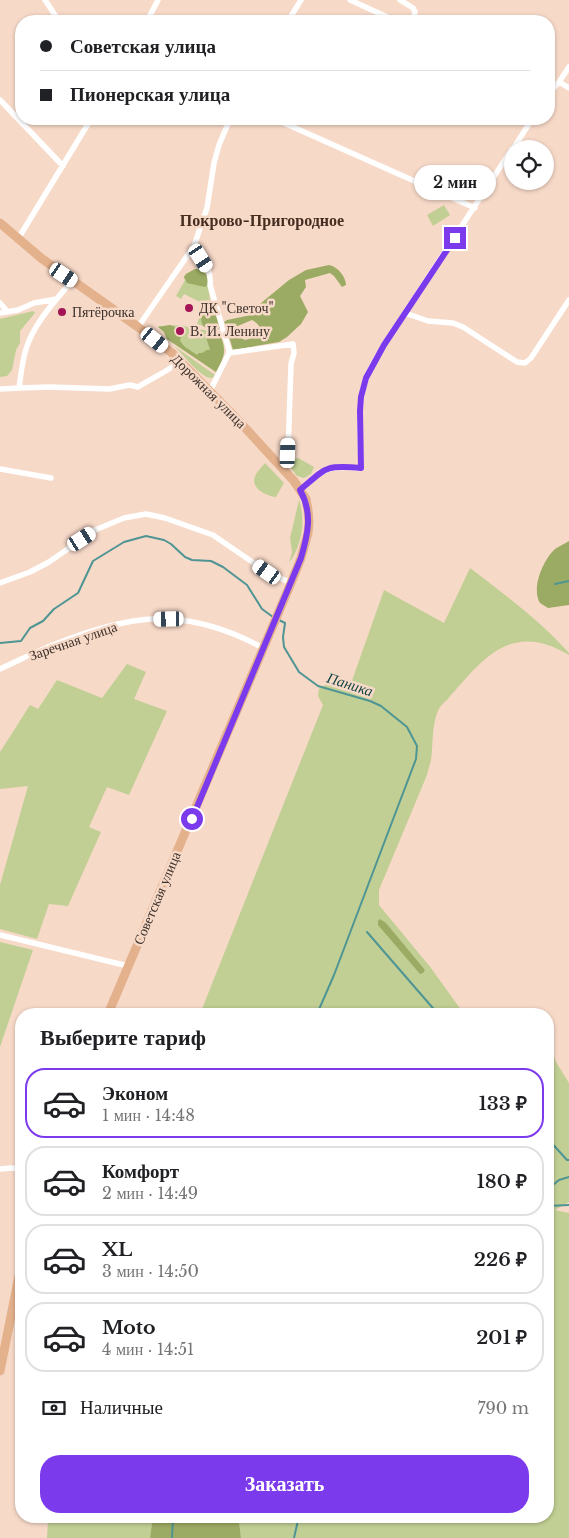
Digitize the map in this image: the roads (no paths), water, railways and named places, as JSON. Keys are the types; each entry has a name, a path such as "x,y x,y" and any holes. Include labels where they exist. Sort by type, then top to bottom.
{"main road":[{"name":"Дорожная улица","path":"0,223 72,281 138,327 180,361 279,463 300,490 308,510 308,533"},
{"name":"Советская улица","path":"110,1008 280,611 308,533"},
{"path":"0,1371 15,1296"}],"street":[{"path":"45,0 54,15"},
{"path":"150,15 158,0"},
{"path":"292,15 301,0"},
{"path":"350,0 383,15"},
{"path":"400,0 413,8 414,15"},
{"path":"555,86 569,67"},
{"path":"559,82 569,88"},
{"path":"0,100 15,117"},
{"path":"22,125 63,166"},
{"path":"18,239 87,125"},
{"path":"138,327 194,246 207,208 214,163 227,125"},
{"path":"288,125 475,208"},
{"path":"519,140 528,125"},
{"path":"300,490 327,469 335,466 361,468 360,411 361,397 366,378 381,350 504,163"},
{"path":"194,246 211,276 210,285 229,353 210,392"},
{"path":"18,388 29,340 38,323 72,281"},
{"path":"0,303 3,312 18,310 39,301 57,299"},
{"path":"405,313 428,320 454,323 517,362 525,363 531,358 569,300"},
{"path":"229,353 293,344 288,453 279,463"},
{"path":"0,389 49,387 109,389 130,385 138,387 153,376 170,370 180,361"},
{"path":"0,469 51,478"},
{"path":"0,583 30,572 49,562 95,530 124,518 146,514 165,518 212,535 267,572 291,583"},
{"name":"Заречная улица","path":"0,668 95,630 150,619 169,619 207,625 246,639 263,648"},
{"path":"0,935 128,966"},
{"path":"0,1169 15,1168"}],"waterway":[{"name":"Паника","path":"0,643 21,641 30,628 43,621 54,609 78,593 93,561 124,542 146,536 164,540 185,557 192,560 211,561 223,567 247,585 262,609 273,617"},
{"path":"555,584 569,581"},
{"name":"Паника","path":"279,620 285,623 284,647 299,672 318,686 381,706 407,727 417,746 416,759 334,975 320,1008"},
{"path":"367,932 433,1008"},
{"path":"554,1146 569,1160"},
{"path":"554,1184 559,1180 569,1177"},
{"name":"Паника","path":"554,1206 569,1205"},
{"path":"172,1538 173,1523"},
{"path":"294,1538 297,1523"}],"place":[{"name":"ДК \"Светоч\"","path":"189,308"},
{"name":"Пятёрочка","path":"62,312"},
{"name":"В. И. Ленину","path":"180,331"}],"district":[{"name":"Покрово-Пригородное","path":"262,220"}]}
